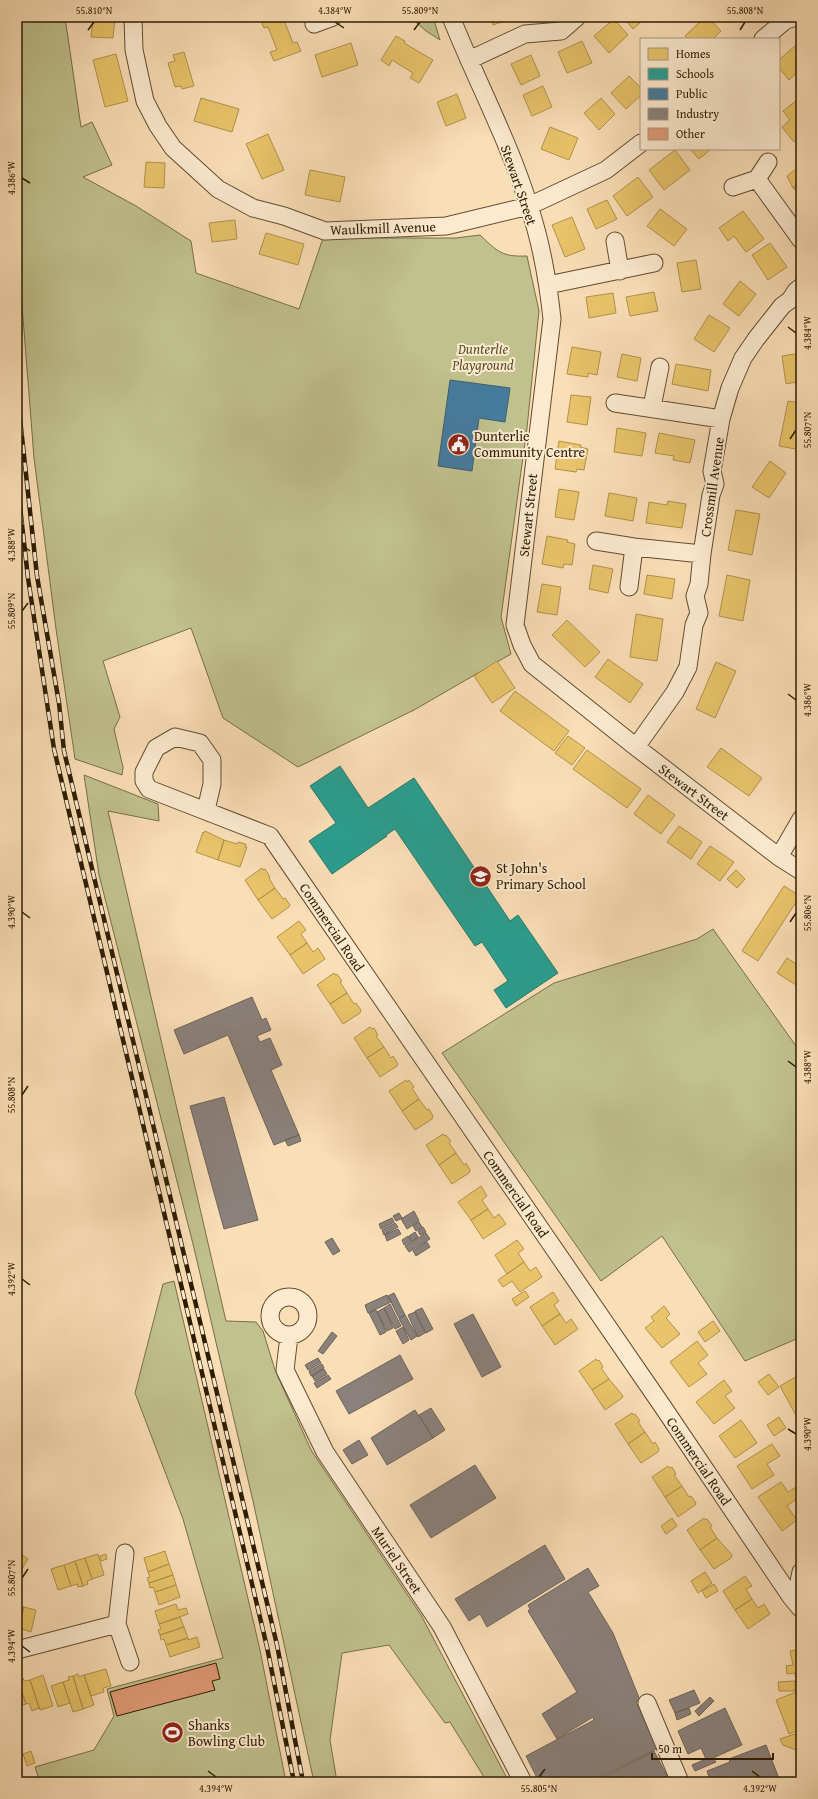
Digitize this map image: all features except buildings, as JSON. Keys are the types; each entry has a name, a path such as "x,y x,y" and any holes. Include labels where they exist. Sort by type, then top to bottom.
{"street":[{"name":"Waulkmill Avenue","path":"133,17 134,50 145,101 158,126 173,148 218,189 252,208 284,216 325,231 446,226 529,206 606,170 640,144"},
{"path":"314,24 334,17"},
{"name":"Stewart Street","path":"451,17 505,142 529,206 548,286 552,319 515,625 522,645 532,664 636,747 779,857 801,871"},
{"path":"469,60 525,34 561,31 577,17"},
{"path":"764,38 786,20 796,17"},
{"path":"733,187 757,179 768,162"},
{"path":"757,179 801,240"},
{"path":"615,241 620,271"},
{"path":"548,286 654,263"},
{"name":"Crossmill Avenue","path":"636,747 675,692 688,667 694,625 699,613 695,596 699,584 711,495 715,484 712,471 721,419 730,388 743,358 782,306 790,300 796,291 801,287"},
{"path":"652,407 660,367"},
{"name":"Crossmill Avenue","path":"616,403 652,407 721,419"},
{"name":"Crossmill Avenue","path":"596,540 634,547 702,554"},
{"path":"629,587 634,547"},
{"name":"Commercial Road","path":"206,810 212,784 212,760 200,743 175,737 156,748 144,772 144,781 150,789 270,836 796,1603"},
{"path":"779,857 801,819"},
{"name":"Muriel Street","path":"289,1336 285,1370 325,1452 442,1627 523,1782"},
{"path":"125,1554 117,1624 130,1662"},
{"path":"796,1603 801,1572"},
{"path":"17,1650 117,1624"},
{"path":"647,1703 680,1782"}],"green space":[{"name":"Dunterlie Playground","path":"20,17 65,17 81,127 92,122 112,165 83,177 136,206 191,241 196,273 299,309 323,238 456,238 480,235 491,246 501,252 512,256 527,256 539,311 527,428 501,617 511,654 414,710 298,767 223,718 191,628 103,661 120,717 114,729 123,767 122,775 75,759 56,629 34,458 18,254 18,107"},
{"path":"410,17 433,17 440,40 426,31"},
{"path":"84,775 158,804 159,821 108,811 226,1321 256,1322 263,1331 275,1370 311,1450 421,1615 509,1782 487,1782 450,1722 445,1723 389,1645 342,1653 330,1740 337,1782 314,1782 253,1501 194,1248 99,875"},
{"path":"713,929 801,1053 801,1337 745,1361 662,1236 601,1281 442,1053 554,983 697,939"},
{"path":"174,1281 260,1650 286,1782 40,1782 35,1767 94,1750 114,1716 107,1689 223,1658 183,1519 135,1393 163,1284"}],"railway":[{"path":"17,391 37,576 59,703 64,751 277,1645 303,1782"},
{"path":"17,480 28,578 54,749 267,1647 294,1782"}],"place":[{"name":"Dunterlie Community Centre","path":"458,444"},
{"name":"St John's Primary School","path":"481,876"},
{"name":"Shanks Bowling Club","path":"172,1733"}]}
